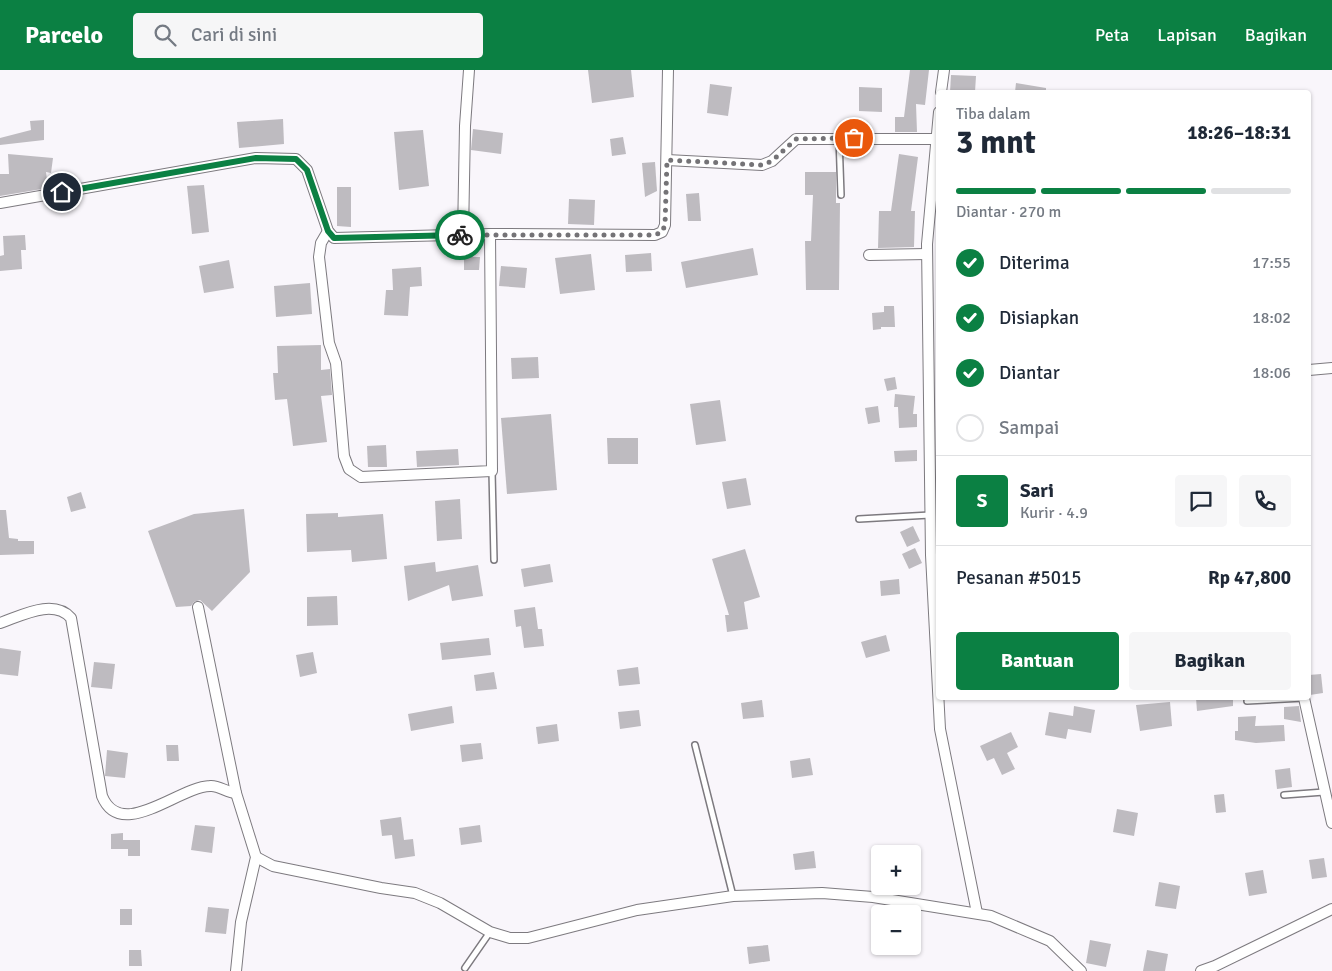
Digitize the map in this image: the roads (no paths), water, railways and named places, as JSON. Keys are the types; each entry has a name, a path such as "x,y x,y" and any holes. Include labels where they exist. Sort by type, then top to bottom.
{"street":[{"path":"463,235 465,126 469,70"},
{"path":"0,203 256,158 296,159 307,170 328,231 334,238 490,234 655,235 662,232 665,225 668,70"},
{"path":"941,90 944,70"},
{"path":"936,132 928,254 934,387 931,515 936,634"},
{"path":"667,160 762,165 772,161 796,139 935,139"},
{"path":"328,231 322,243 319,257 329,344 336,363 344,456 349,469 361,477 492,471 490,234"},
{"path":"869,255 928,254"},
{"path":"1311,370 1332,368"},
{"path":"198,607 236,793 256,857 241,922 236,971"},
{"path":"0,622 49,608 58,609 70,618 102,796 109,810 122,815 133,814 183,794 210,786 236,793"},
{"path":"939,700 940,729 977,913"},
{"path":"1304,700 1332,823"},
{"path":"256,857 273,866 415,893 440,903 490,932 510,938 528,938 638,910 733,896 822,893 873,897 977,913 1005,921 1050,941 1081,971"},
{"path":"1201,971 1332,909"}],"lane":[{"path":"839,138 841,195"},
{"path":"492,471 494,560"},
{"path":"859,519 931,515"},
{"path":"1247,701 1266,700"},
{"path":"695,745 733,896"},
{"path":"1284,795 1324,792"},
{"path":"465,968 490,932"}]}
